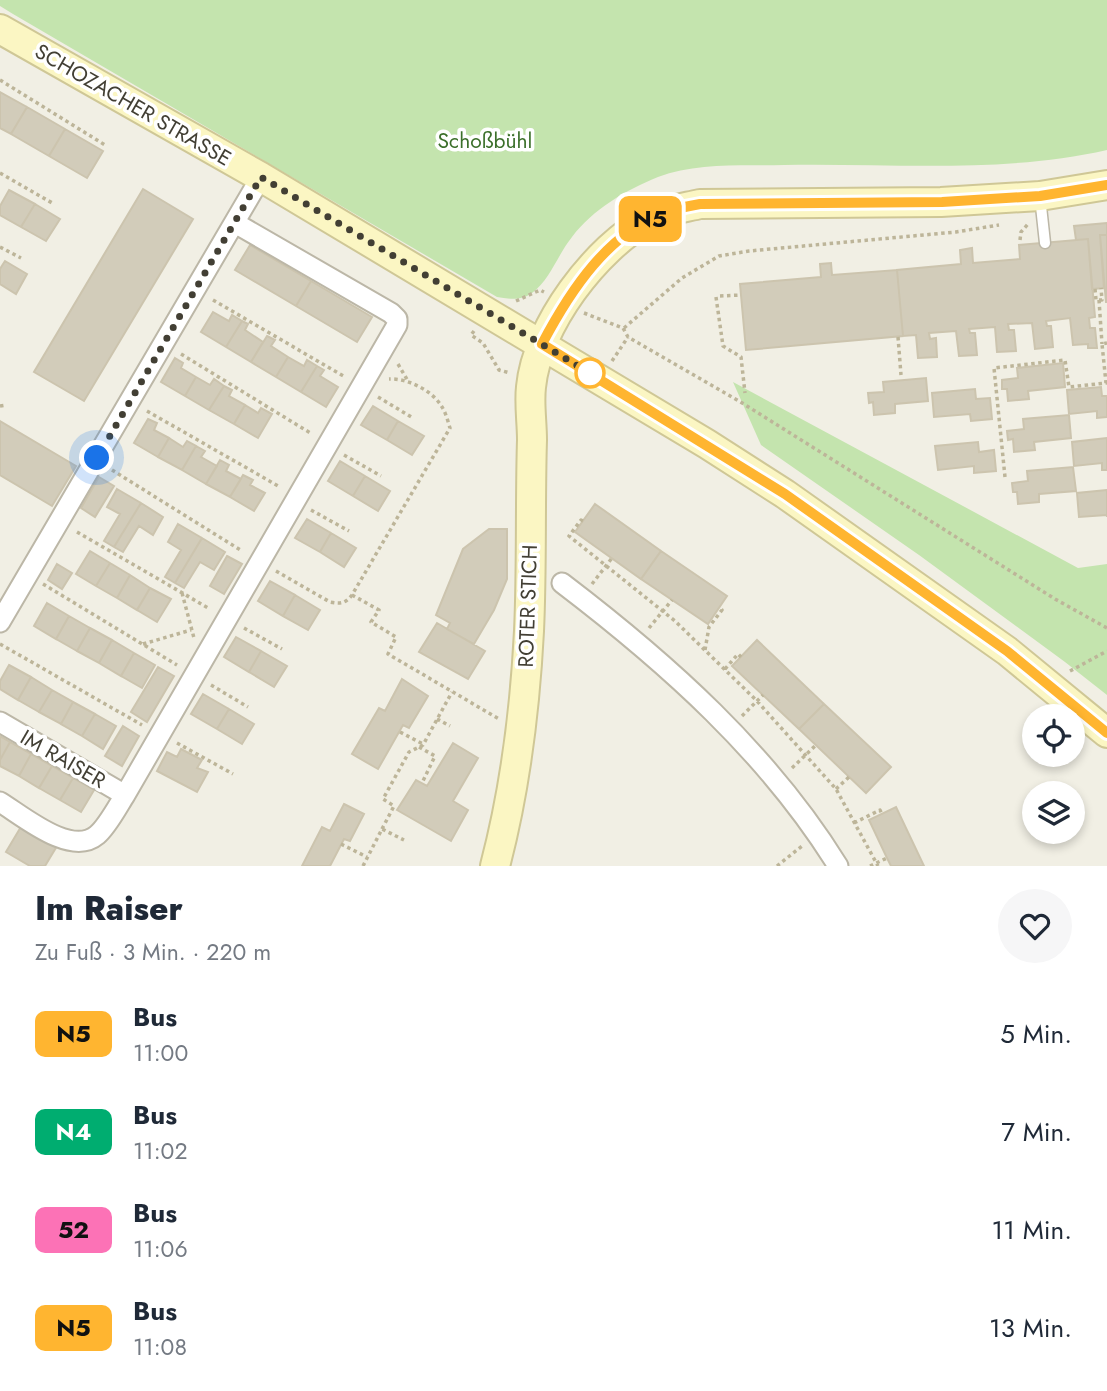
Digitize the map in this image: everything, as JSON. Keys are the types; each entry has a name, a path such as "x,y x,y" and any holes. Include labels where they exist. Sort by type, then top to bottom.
{"main road":[{"name":"SCHOZACHER STRASSE","path":"0,29 261,177 542,344 785,494 1007,651 1107,733"},
{"name":"ROTER STICH","path":"495,866 511,793 524,698 529,630 531,387 542,344 564,304 595,263 629,232 650,219 669,211 700,204 942,202 1040,196 1107,185"}],"street":[{"path":"0,622 261,177"},
{"name":"IM RAISER","path":"0,803 62,840 77,842 97,836 125,795 397,325 397,319 391,313 235,223"},
{"path":"562,583 679,678 729,729 777,781 838,866"},
{"name":"IM RAISER","path":"0,722 125,795"}],"lane":[{"path":"1040,196 1045,243"}],"path":[{"path":"0,80 105,145"},
{"path":"0,173 54,204"},
{"path":"1019,222 1032,220 1021,232 1020,240"},
{"path":"623,328 682,278 719,256 956,232 1006,224"},
{"path":"0,247 21,258"},
{"path":"1006,477 994,368 1065,360 1069,387 1106,383 1105,343 1098,300 1102,300 1098,288"},
{"path":"741,295 718,297 723,346 741,358 745,393"},
{"path":"213,300 413,418"},
{"path":"587,314 623,328 628,337 739,401 1055,599 1107,628"},
{"path":"898,337 901,375"},
{"path":"180,354 381,476"},
{"path":"97,458 103,465 259,562 330,602 339,604 352,595 450,428 442,406 425,390 401,380"},
{"path":"0,405 6,405"},
{"path":"147,412 349,531"},
{"path":"583,522 581,520 569,536 663,611 725,669 807,754 836,789 878,864"},
{"path":"59,521 282,649"},
{"path":"581,597 612,558"},
{"path":"27,575 167,659"},
{"path":"182,593 200,666"},
{"path":"352,595 379,610 371,622 396,636 388,654 487,711"},
{"path":"637,642 672,600"},
{"path":"705,650 709,627 722,610 719,608"},
{"path":"143,644 191,630"},
{"path":"0,644 233,774"},
{"path":"1047,684 1107,650"},
{"path":"725,669 738,654 741,657"},
{"path":"363,866 394,806 383,799 409,752 421,746 452,692"},
{"path":"729,729 763,695"},
{"path":"437,719 450,726"},
{"path":"400,732 435,756 422,783"},
{"path":"777,781 816,745"},
{"path":"836,789 849,777"},
{"path":"854,823 880,810 882,814"},
{"path":"382,829 404,840"},
{"path":"777,866 818,836"},
{"path":"341,844 368,857"},
{"path":"870,866 887,858"}],"green space":[{"name":"Schoßbühl","path":"0,0 1107,0 1107,150 1028,162 987,165 736,165 673,172 622,194 600,209 580,227 544,281 528,296 502,298 13,14 0,6"},
{"path":"733,382 1078,568 1107,564 1107,695 919,555 761,445"}],"building":[{"path":"0,92 27,107 11,134 0,128"},
{"path":"27,107 65,129 49,156 11,134"},
{"path":"65,129 103,151 87,178 49,156"},
{"path":"143,189 193,219 84,401 34,372"},
{"path":"9,190 35,204 21,227 0,215 0,206"},
{"path":"35,204 60,219 46,241 21,227"},
{"path":"1107,223 1107,235 1100,235 1104,288 1092,289 1088,239 1076,240 1074,226"},
{"path":"1100,235 1107,235 1107,302 1106,302"},
{"path":"1088,239 1095,317 1089,318 1090,328 1095,328 1097,348 1088,348 1088,344 1073,345 1070,318 1046,321 1047,326 1051,326 1053,347 1035,349 1032,323 1008,324 1009,330 1014,330 1016,351 997,352 995,327 969,329 970,333 975,333 977,355 959,356 956,331 929,333 930,339 936,338 937,357 918,358 916,335 903,336 897,270 961,264 960,250 972,248 973,263 1020,259 1019,245"},
{"path":"250,245 311,281 296,306 235,270"},
{"path":"5,261 27,274 16,294 0,284 0,269"},
{"path":"831,263 832,275 897,270 903,336 746,350 740,284 821,277 820,264"},
{"path":"311,281 372,317 357,342 296,306"},
{"path":"213,312 229,321 232,315 242,321 226,347 201,332"},
{"path":"242,321 248,324 245,330 263,342 251,362 226,347"},
{"path":"267,336 275,340 271,346 288,357 276,377 251,362"},
{"path":"288,357 304,366 307,360 317,366 301,392 276,377"},
{"path":"175,358 183,363 181,368 196,377 185,396 161,382"},
{"path":"1063,363 1065,387 1028,391 1029,399 1008,401 1007,389 1002,389 1002,380 1018,378 1017,368"},
{"path":"317,366 324,370 320,376 338,387 326,407 301,392"},
{"path":"196,377 210,385 214,379 224,386 209,410 185,396"},
{"path":"926,378 928,401 895,404 895,413 874,415 873,402 869,403 868,393 884,392 883,382"},
{"path":"224,386 232,390 229,396 245,405 234,424 209,410"},
{"path":"1101,387 1102,396 1107,396 1107,417 1097,418 1097,411 1069,414 1067,390"},
{"path":"975,389 976,399 990,398 992,419 971,421 970,414 934,417 932,393"},
{"path":"245,405 258,413 261,408 272,414 258,438 234,424"},
{"path":"373,406 398,421 387,440 361,425"},
{"path":"1069,415 1071,438 1034,442 1035,450 1014,452 1013,439 1008,440 1007,431 1024,429 1023,419"},
{"path":"148,419 157,423 154,430 169,438 158,457 134,443"},
{"path":"0,421 76,466 52,506 0,475"},
{"path":"398,421 424,436 412,455 387,440"},
{"path":"169,438 183,447 187,441 196,446 182,470 158,457"},
{"path":"1107,438 1107,470 1102,470 1102,463 1074,466 1072,442"},
{"path":"978,442 979,452 994,450 996,471 974,473 974,466 938,470 935,446"},
{"path":"196,446 205,451 201,457 217,466 206,484 182,470"},
{"path":"220,460 229,465 226,471 241,479 230,497 206,484"},
{"path":"340,461 365,476 353,496 328,481"},
{"path":"1073,467 1076,491 1039,494 1039,502 1018,504 1017,492 1013,492 1012,483 1028,481 1027,471"},
{"path":"243,475 253,480 250,485 265,493 254,511 230,497"},
{"path":"365,476 390,491 378,511 353,496"},
{"path":"99,477 114,486 95,517 81,508"},
{"path":"117,489 141,503 114,547 104,541 120,514 107,507"},
{"path":"1107,490 1107,515 1079,517 1077,493"},
{"path":"141,503 163,517 153,535 139,526 123,552 114,547"},
{"path":"595,504 661,551 641,579 575,532"},
{"path":"307,519 331,533 320,552 295,538"},
{"path":"178,524 202,538 175,583 165,577 181,550 168,542"},
{"path":"489,529 507,529 507,579 494,610 474,644 447,629 450,623 436,615 463,549"},
{"path":"331,533 356,548 344,567 320,552"},
{"path":"202,538 225,552 214,570 200,562 184,588 175,583"},
{"path":"90,551 110,563 96,586 76,574"},
{"path":"661,551 727,596 708,624 641,579"},
{"path":"227,556 242,564 224,594 210,586"},
{"path":"110,563 130,575 117,598 96,586"},
{"path":"57,564 72,573 62,589 48,580"},
{"path":"130,575 150,588 137,610 117,598"},
{"path":"270,581 295,595 283,616 258,601"},
{"path":"150,588 171,599 157,622 137,610"},
{"path":"295,595 320,610 308,630 283,616"},
{"path":"47,603 69,616 56,639 34,626"},
{"path":"69,616 90,628 77,651 56,639"},
{"path":"437,623 485,651 468,679 419,652"},
{"path":"90,628 112,640 99,663 77,651"},
{"path":"236,637 261,651 249,672 224,657"},
{"path":"112,640 134,653 121,676 99,663"},
{"path":"757,640 824,704 799,729 732,666"},
{"path":"261,651 287,666 274,687 249,672"},
{"path":"134,653 155,665 142,688 121,676"},
{"path":"9,665 31,677 18,700 0,689 0,681"},
{"path":"158,667 174,676 147,722 131,712"},
{"path":"31,677 52,690 39,712 18,700"},
{"path":"402,679 428,696 409,728 403,725 378,769 352,754 379,708 385,711"},
{"path":"52,690 73,702 61,724 39,712"},
{"path":"203,694 229,709 217,729 191,714"},
{"path":"73,702 95,714 82,736 61,724"},
{"path":"824,704 891,767 866,793 799,729"},
{"path":"229,709 254,724 242,744 217,729"},
{"path":"95,714 116,726 103,749 82,736"},
{"path":"123,726 139,736 122,766 105,756"},
{"path":"0,736 10,742 0,760"},
{"path":"10,742 31,754 19,776 0,766 0,760"},
{"path":"453,743 478,758 453,801 468,810 451,841 397,810 416,780 427,786"},
{"path":"181,749 202,760 197,768 208,772 197,792 157,771 167,752 177,757"},
{"path":"31,754 52,766 39,788 19,776"},
{"path":"52,766 73,778 60,800 39,788"},
{"path":"73,778 94,790 81,812 60,800"},
{"path":"344,804 364,814 350,841 344,839 330,866 302,866 322,827 330,831"},
{"path":"896,807 924,866 891,866 887,858 869,820"},
{"path":"22,825 57,846 45,866 30,866 6,852"}],"bus line":[{"name":"N5","path":"1107,185 1040,196 942,202 700,204 669,211 629,232 595,263 564,304 542,344 785,494 1007,651 1107,733"}],"route":[{"path":"97,458 261,177 590,373"}]}
